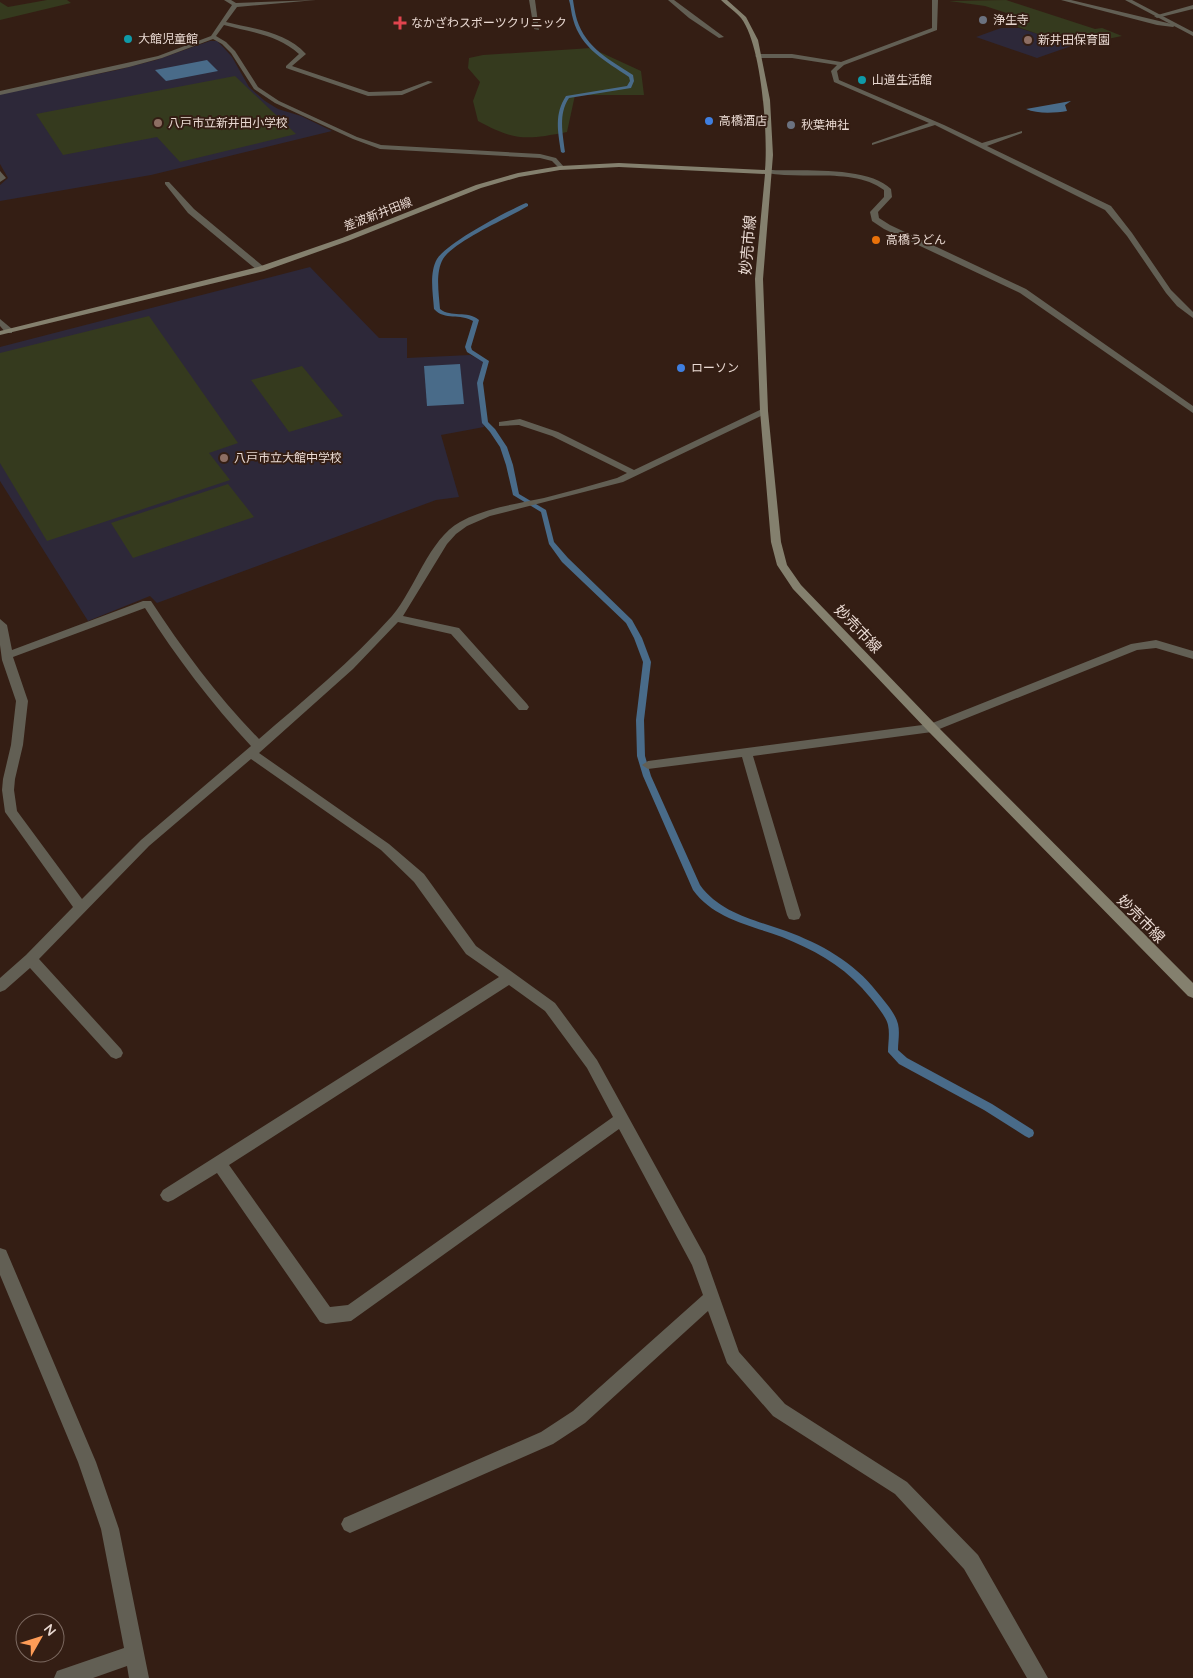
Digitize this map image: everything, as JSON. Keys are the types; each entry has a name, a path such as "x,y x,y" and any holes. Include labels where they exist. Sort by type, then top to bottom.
{"main road":[{"name":"妙売市線","path":"724,0 744,18 755,40 767,100 770,155 759,279 764,411 776,542 782,565 797,587 932,728 1193,992"},
{"name":"差波新井田線","path":"4,332 261,269 496,181 530,172 561,167 604,165 769,172"}],"street":[{"path":"227,0 235,5 313,0"},
{"path":"532,0 537,29"},
{"path":"671,0 691,17 720,37"},
{"path":"935,0 932,8 936,21 935,29 842,64 834,71 836,81 935,123 1108,208 1123,223 1150,267 1176,302 1193,316"},
{"path":"1064,0 1157,23 1173,25"},
{"path":"1128,0 1193,34"},
{"path":"0,93 127,66 160,57 213,37 235,5"},
{"path":"1157,16 1193,7"},
{"path":"221,23 282,40 297,47 303,54 288,67 368,94 402,94 430,82"},
{"path":"213,37 224,43 233,52 256,88 276,102 355,138 380,147 540,156 554,158 561,167"},
{"path":"758,56 792,56 842,64"},
{"path":"874,144 935,123"},
{"path":"982,145 1020,132"},
{"path":"769,172 861,176 878,182 887,189 888,197 874,212 875,219 887,227 1023,291 1193,410"},
{"path":"0,173 3,178 0,180"},
{"path":"167,183 191,211 261,269"},
{"path":"0,321 4,332"},
{"path":"0,986 31,959 82,909 145,843 255,750 349,666 396,618 443,543 452,532 464,524 487,514 620,480 764,411"},
{"path":"502,424 520,422 555,434 634,473"},
{"path":"8,656 147,603 174,645 255,750 386,847 419,878 471,950 550,1008 592,1064 699,1262 733,1357 779,1410 901,1488 971,1562 1038,1678"},
{"path":"396,618 455,631 524,707"},
{"path":"0,622 22,701 17,745 4,792 11,812 82,909"},
{"path":"648,765 932,728 1135,647 1156,644 1193,655"},
{"path":"746,752 794,915"},
{"path":"31,959 116,1053"},
{"path":"168,1195 508,978"},
{"path":"218,1162 326,1316 351,1313 622,1119"},
{"path":"0,1256 87,1462 110,1529 139,1678"},
{"path":"350,1524 548,1438 579,1418 712,1297"},
{"path":"64,1678 135,1654"}],"shaded area":[{"name":"新井田保育園","path":"1001,28 1019,28 1041,35 1048,33 1080,43 1037,58 976,37"},
{"name":"八戸市立新井田小学校","path":"210,41 217,41 224,48 232,57 249,87 265,101 278,109 301,116 332,131 151,175 0,201 0,185 8,178 0,164 0,94 117,70 156,60"},
{"name":"八戸市立大館中学校","path":"310,267 379,338 407,338 407,358 470,355 483,361 478,382 484,427 441,435 459,497 436,500 157,603 150,596 88,621 0,481 0,347"}],"green space":[{"path":"47,0 67,0 71,3 0,20 0,2 8,7"},
{"path":"1006,0 1095,29 1102,28 1122,36 1083,44 1048,33 1041,35 1009,24 1022,18 985,6 949,1"},
{"path":"591,48 641,71 644,95 575,95 567,132 553,135 521,137 491,128 478,121 473,101 480,82 468,68 469,58 483,55"},
{"path":"235,76 296,134 180,162 157,137 63,155 36,114"},
{"path":"149,316 238,443 209,453 230,480 47,541 0,463 0,353"},
{"path":"302,366 343,416 289,432 251,380"},
{"path":"228,484 254,517 133,558 111,523"}],"water":[{"path":"207,60 218,71 166,81 155,70"},
{"path":"1071,101 1065,105 1067,111 1046,113 1026,109"},
{"path":"460,364 464,404 427,406 424,366"}],"waterway":[{"path":"563,152 560,117 561,110 568,97 629,87 632,81 631,76 599,55 586,43 575,20 571,0"},
{"path":"526,205 466,238 446,252 440,259 436,271 437,309 441,313 467,316 476,320 468,347 469,351 486,361 480,383 485,423 499,438 507,456 516,495 544,511 551,542 565,560 629,622 638,638 647,662 640,720 641,756 647,776 696,887 709,902 727,913 817,948 845,966 869,990 892,1021 894,1032 893,1052 903,1061 988,1107 1029,1133"}],"place":[{"name":"浄生寺","path":"983,20"},
{"name":"なかざわスポーツクリニック","path":"400,23"},
{"name":"大館児童館","path":"128,39"},
{"name":"新井田保育園","path":"1028,40"},
{"name":"山道生活館","path":"862,80"},
{"name":"高橋酒店","path":"709,121"},
{"name":"八戸市立新井田小学校","path":"158,123"},
{"name":"秋葉神社","path":"791,125"},
{"name":"高橋うどん","path":"876,240"},
{"name":"ローソン","path":"681,368"},
{"name":"八戸市立大館中学校","path":"224,458"}]}
